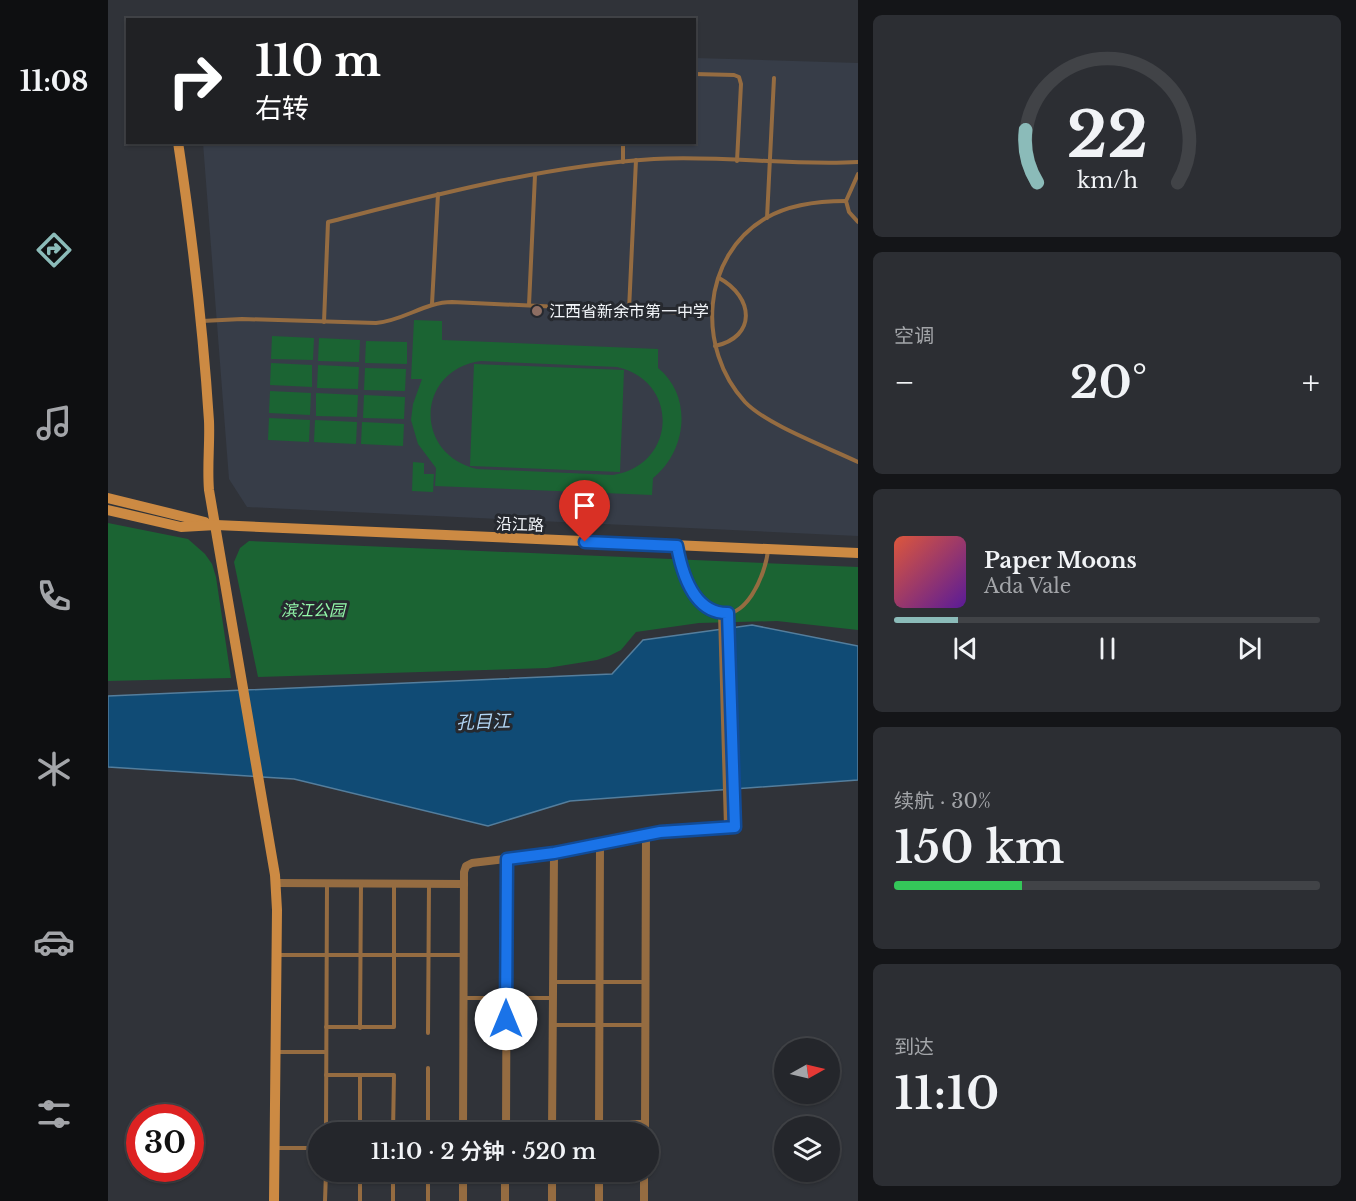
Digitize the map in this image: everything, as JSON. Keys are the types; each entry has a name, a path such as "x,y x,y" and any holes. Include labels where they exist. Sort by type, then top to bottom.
{"street":[{"path":"178,144 200,321 209,423 208,477 276,884 274,1201"},
{"name":"沿江路","path":"108,498 216,525"},
{"name":"沿江路","path":"108,510 181,527 216,525 858,553"},
{"path":"463,1122 464,872 466,866 472,863 554,853 646,834 730,827"},
{"path":"645,1122 646,834"},
{"path":"599,1122 600,843"},
{"path":"553,1122 554,853"},
{"path":"506,1122 507,859"},
{"path":"276,884 464,884"},
{"path":"463,1182 463,1201"},
{"path":"505,1201 506,1182"},
{"path":"552,1182 552,1201"},
{"path":"599,1182 599,1201"},
{"path":"644,1182 644,1201"}],"lane":[{"path":"696,74 740,77 738,161"},
{"path":"767,218 774,78"},
{"path":"622,162 623,144"},
{"path":"324,322 328,222 438,194 535,175 636,160 677,158 823,164 858,162"},
{"path":"629,310 636,160"},
{"path":"858,174 846,201 849,212 858,222"},
{"path":"529,305 535,175"},
{"path":"432,304 438,194"},
{"path":"846,201 799,206 767,218 754,226 737,243 719,278 710,314 715,346 727,377 736,392 753,409 773,422 858,462"},
{"path":"715,346 730,342 739,334 746,315 744,302 738,292 719,278"},
{"path":"200,321 242,318 383,323 432,304 452,302 710,314"},
{"path":"677,546 682,568 691,588 705,605 720,613 728,613 741,607 754,591 764,572 768,549"},
{"path":"720,613 725,807 730,827"},
{"path":"728,613 734,807 730,827"},
{"path":"360,1028 361,883"},
{"path":"326,1122 327,884"},
{"path":"326,1027 394,1027 394,884"},
{"path":"428,1034 429,884"},
{"path":"276,955 464,955"},
{"path":"553,982 645,982"},
{"path":"464,998 553,998"},
{"path":"553,1025 645,1025"},
{"path":"276,1052 326,1052"},
{"path":"428,1068 428,1122"},
{"path":"326,1075 394,1075 393,1122"},
{"path":"360,1075 360,1122"},
{"path":"275,1148 308,1148"},
{"path":"326,1182 326,1201"},
{"path":"360,1182 360,1201"},
{"path":"393,1182 393,1201"},
{"path":"428,1182 428,1201"}],"shaded area":[{"name":"江西省新余市第一中学","path":"696,58 858,63 858,536 247,507 229,479 203,144 696,144"}],"green space":[{"path":"414,320 442,321 442,340 658,349 658,368 677,393 681,408 679,439 664,467 653,478 652,495 435,486 436,468 418,444 411,420 413,404 422,379 411,379","holes":["481,361 617,367 638,375 652,388 660,405 663,422 659,440 649,456 634,468 613,475 477,469 456,460 441,447 433,431 431,413 434,395 444,380 460,368"]},
{"path":"272,336 314,338 313,360 271,359"},
{"path":"319,338 360,340 359,362 318,361"},
{"path":"366,341 407,342 407,364 365,363"},
{"path":"271,363 312,365 312,387 270,385"},
{"path":"474,364 624,370 620,472 470,466"},
{"path":"318,365 359,367 358,389 317,388"},
{"path":"365,368 406,369 405,391 364,390"},
{"path":"270,391 311,393 310,415 269,413"},
{"path":"316,393 358,395 357,417 316,416"},
{"path":"364,395 405,397 404,419 363,418"},
{"path":"269,418 310,420 309,442 268,440"},
{"path":"315,420 357,422 356,444 314,442"},
{"path":"362,422 404,424 403,446 361,444"},
{"path":"413,462 424,463 424,474 434,474 433,492 412,491"},
{"path":"108,523 188,539 205,554 212,564 216,577 231,678 108,681"},
{"name":"滨江公园","path":"249,541 858,567 858,630 777,621 699,623 636,632 621,650 609,656 547,668 258,677 234,562 240,548"}],"water":[{"name":"孔目江","path":"752,625 858,646 858,780 570,801 488,826 294,779 108,767 108,696 612,674 643,640"}],"place":[{"name":"江西省新余市第一中学","path":"537,311"}],"route":[{"path":"506,1019 507,859 554,853 674,830 735,827 728,613 713,611 697,597 686,579 677,546 585,542"}]}
